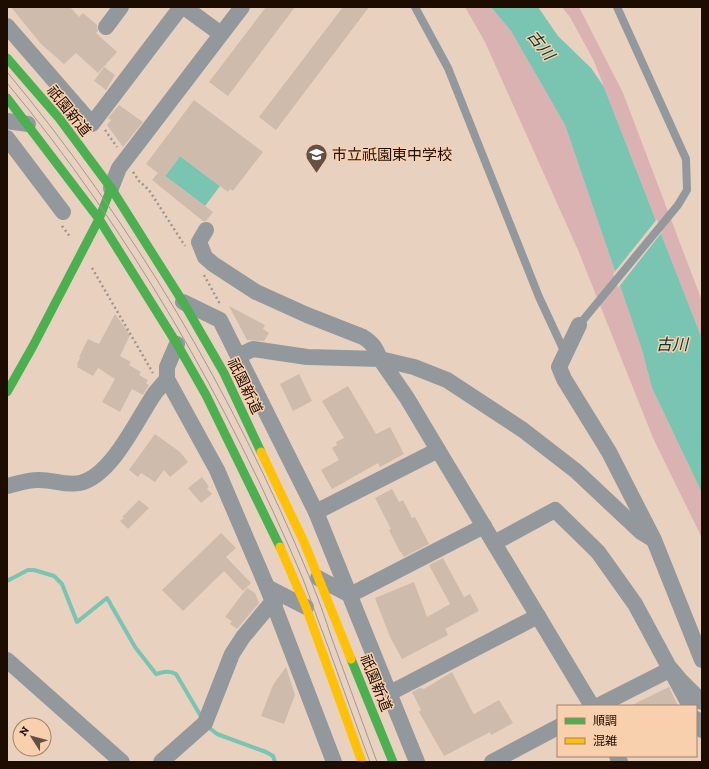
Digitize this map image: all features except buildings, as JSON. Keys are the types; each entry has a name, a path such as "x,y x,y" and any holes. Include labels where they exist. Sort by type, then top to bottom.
{"main road":[{"name":"祇園新道","path":"7,58 59,118 111,188 184,302 224,372 304,542 393,762"},
{"path":"7,98 99,219 177,344 216,416 282,551 306,607 362,762"},
{"path":"7,392 33,346 99,219 111,188"}],"street":[{"path":"106,27 121,7"},
{"path":"7,26 94,127 181,7"},
{"path":"184,7 221,34"},
{"path":"111,188 119,168 242,7"},
{"path":"36,59 37,93"},
{"path":"7,121 28,124"},
{"path":"7,138 63,212"},
{"path":"206,230 199,242 205,257 213,264 256,292 307,315 363,337 376,347 380,360 407,398 591,705"},
{"path":"184,302 220,320 316,512 418,762"},
{"path":"579,325 559,367 564,379 609,452 654,540 702,660"},
{"path":"177,344 167,367 167,379 217,470 275,603 334,762"},
{"path":"238,356 253,349 307,358 380,360 414,367 448,380 522,430 576,471 641,532 654,540"},
{"path":"7,486 35,480 48,480 64,484 80,483 98,474 113,459 156,392 167,379"},
{"path":"316,512 438,450"},
{"path":"494,543 555,510 598,552 635,604 689,705"},
{"path":"350,595 484,526"},
{"path":"318,578 350,595"},
{"path":"268,587 306,607"},
{"path":"161,762 206,723 232,654 243,637 268,607 275,603"},
{"path":"390,693 538,616"},
{"path":"7,660 122,762"},
{"path":"671,669 702,702"},
{"path":"600,705 671,669"},
{"path":"697,721 702,730"},
{"path":"492,762 557,728"}],"lane":[{"path":"415,7 448,68 539,297 566,353"},
{"path":"579,325 678,205 687,190 686,159 617,7"}],"shaded area":[{"path":"465,7 491,7 511,31 565,125 642,350 652,388 702,493 702,538 653,438 578,250 485,42"},
{"path":"562,7 579,7 623,93 702,301 702,339 594,61 570,17"}],"water":[{"name":"古川","path":"491,7 538,7 558,36 591,68 604,87 702,339 702,493 652,388 642,350 565,125 511,31"},
{"path":"180,156 220,186 205,206 165,176"}],"pier":[{"path":"657,219 662,232 618,288 613,274"}],"waterway":[{"path":"7,581 28,570 34,570 54,576 62,584 77,622 107,598 135,647 156,674 164,672 176,674 202,718"},
{"path":"207,726 217,734 266,752 273,756 275,762"}],"tram line":[{"path":"7,72 97,189 177,312 213,376 279,508 309,576 377,762"},
{"path":"7,83 95,198 135,258 209,383 274,513 303,579 370,762"}],"traffic: fast":[{"path":"7,58 59,118 111,188 183,302 224,373 261,452"},
{"path":"7,98 99,219 177,344 206,395 280,547"},
{"path":"7,392 33,346 99,219 111,188"},
{"path":"351,659 393,762"}],"traffic: slow":[{"path":"261,452 304,542 351,659"},
{"path":"280,547 306,607 362,762"}],"place":[{"name":"市立祇園東中学校","path":"316,174"}]}
